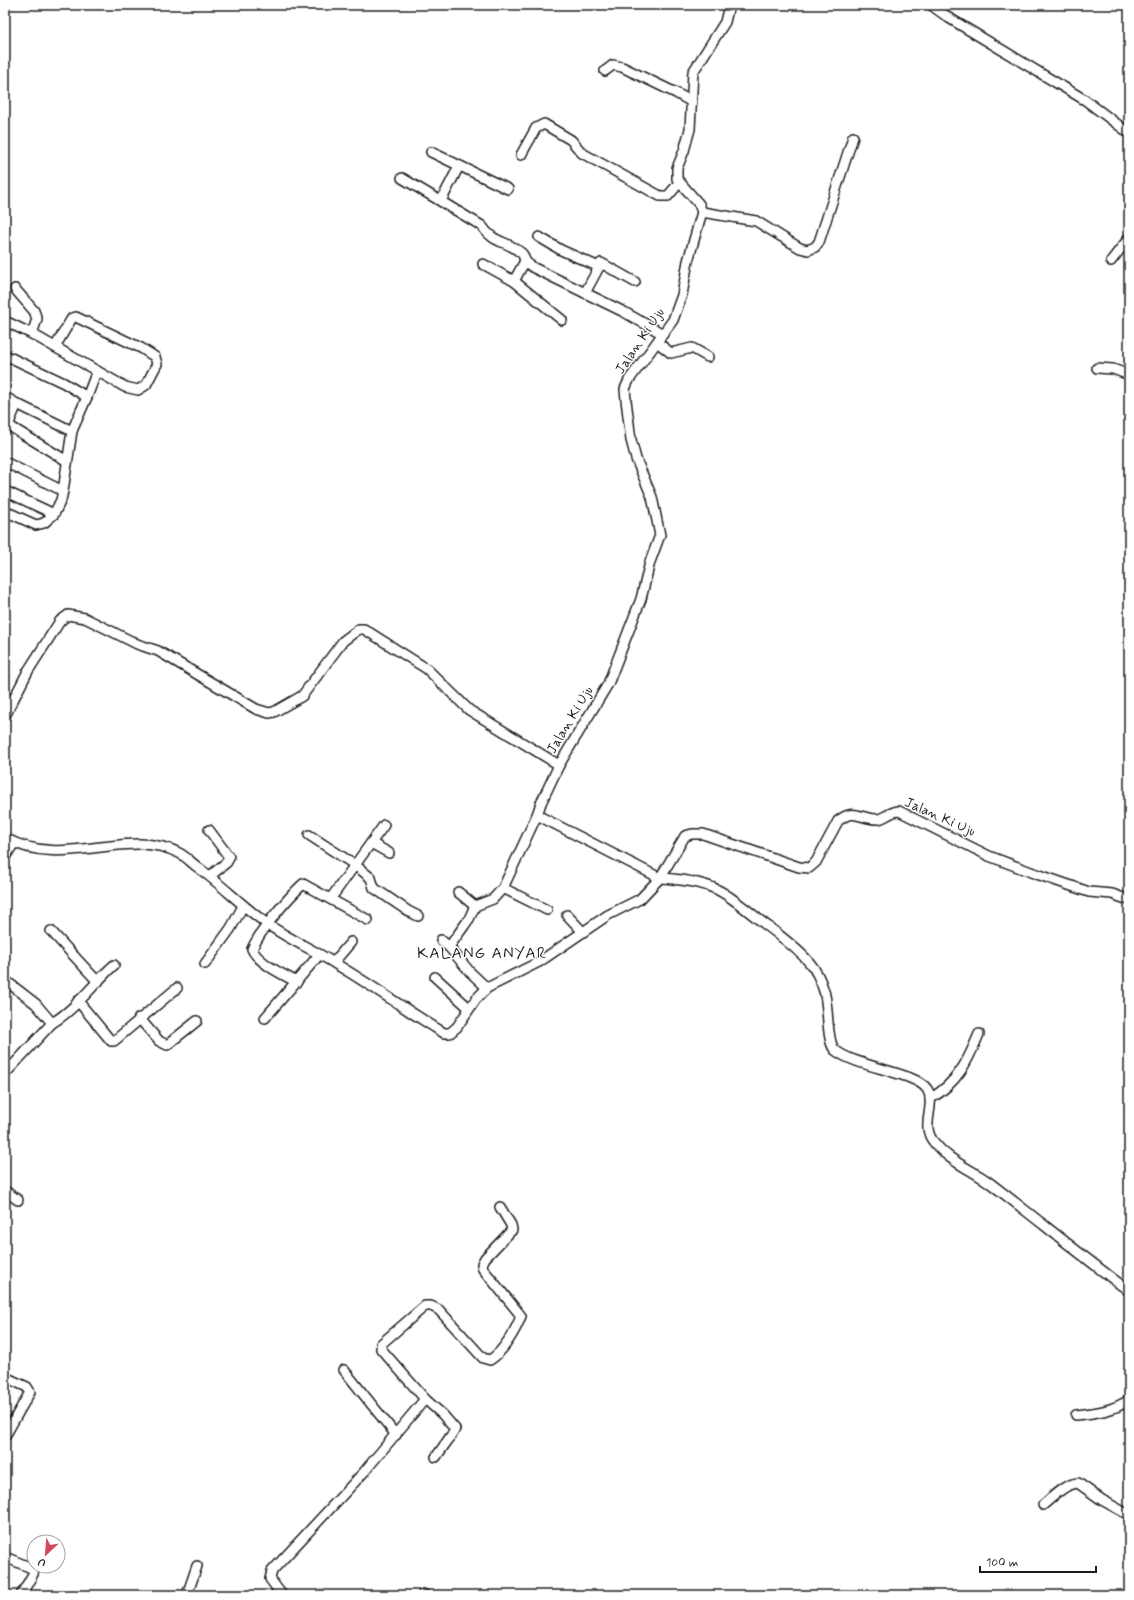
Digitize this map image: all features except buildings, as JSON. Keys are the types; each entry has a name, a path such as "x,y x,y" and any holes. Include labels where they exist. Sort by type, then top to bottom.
{"street":[{"path":"729,5 726,22 693,72 688,141 677,168 676,176 679,183 699,204 702,212 756,221 800,248 808,250 819,242 853,137"},
{"path":"931,5 948,18 1085,100 1129,133"},
{"path":"605,71 613,65 622,67 692,102"},
{"path":"521,155 536,128 544,124 571,140 582,153 660,196 668,196 679,183"},
{"path":"431,152 508,189"},
{"path":"441,201 459,166"},
{"path":"402,178 482,226 488,234 498,241 520,251 524,255 525,261 514,282"},
{"name":"Jalan Ki Uju","path":"503,888 537,815 540,802 559,764 608,684 641,599 650,562 657,546 660,535 660,526 652,497 633,446 625,389 629,380 663,334 678,309 688,261 702,212"},
{"path":"539,238 561,250 599,267"},
{"path":"1111,261 1129,238"},
{"path":"525,261 534,268 624,312 663,334"},
{"path":"585,293 601,263 635,282"},
{"path":"484,264 514,282 562,320"},
{"path":"15,289 34,311 37,319 32,334"},
{"path":"5,321 32,334 125,387 138,390 146,385 157,364 155,357 141,348 76,317 72,318 55,347"},
{"path":"657,342 671,353 692,348 708,357"},
{"path":"5,355 64,383 87,396"},
{"path":"1097,368 1113,369 1129,375"},
{"path":"5,511 36,525 44,523 54,514 62,500 72,431 97,371"},
{"path":"5,397 72,431"},
{"path":"17,404 9,423 11,428 67,462"},
{"path":"5,462 63,491"},
{"path":"5,491 54,514"},
{"path":"5,716 28,671 60,621 68,615 85,618 137,644 158,651 256,709 269,713 279,709 305,693 343,641 359,629 364,629 427,669 469,710 559,764"},
{"name":"Jalan Ki Uju","path":"660,878 685,836 692,834 702,834 799,867 809,868 816,862 838,822 843,817 854,814 877,819 894,811 899,811 989,856 1089,892 1120,896 1129,900"},
{"path":"537,815 660,878 681,879 716,889 735,901 783,938 810,963 821,982 828,1007 830,1041 833,1049 858,1061 917,1081 928,1090 930,1099 927,1131 932,1140 942,1151 983,1178 1129,1291"},
{"path":"330,898 384,825"},
{"path":"209,830 229,857 227,862 210,876"},
{"path":"309,835 371,878 374,888 418,916"},
{"path":"5,838 14,843 47,851 80,851 142,844 179,853 210,876 243,906 268,925 302,946 334,962 402,1008 444,1033 450,1033 456,1028 469,1008 487,988 539,962 608,915 640,899 660,878"},
{"path":"5,857 14,843"},
{"path":"371,843 389,853"},
{"path":"297,982 272,968 252,951 256,940 303,884 368,920"},
{"path":"449,946 469,919 475,906 493,899 503,888 547,910"},
{"path":"458,892 475,906"},
{"path":"205,964 231,928 243,906"},
{"path":"567,915 583,932"},
{"path":"51,931 98,982"},
{"path":"441,940 449,946 466,968 487,988"},
{"path":"334,962 350,942"},
{"path":"265,1018 319,955"},
{"path":"5,1074 52,1022 59,1019 114,965"},
{"path":"435,977 469,1008"},
{"path":"5,980 36,1004 52,1022"},
{"path":"78,1001 112,1042 139,1018 159,1005 177,988"},
{"path":"139,1018 159,1041 167,1045 197,1021"},
{"path":"930,1099 953,1081 965,1066 979,1034"},
{"path":"5,1191 18,1200"},
{"path":"436,1457 454,1434 455,1429 443,1415 425,1399 381,1349 381,1344 425,1306 431,1306 439,1310 483,1358 490,1360 496,1356 521,1316 483,1269 482,1264 485,1258 512,1230 511,1225 500,1207"},
{"path":"344,1370 396,1435"},
{"path":"5,1377 26,1387 30,1392 5,1436"},
{"path":"282,1595 270,1579 272,1571 396,1435 425,1399"},
{"path":"1076,1415 1107,1411 1118,1407 1129,1400"},
{"path":"1043,1505 1070,1484 1078,1483 1102,1500 1129,1515"},
{"path":"5,1557 34,1569 33,1574 20,1595"},
{"path":"187,1595 197,1566"}],"district":[{"name":"KALANG ANYAR","path":"482,953"}]}
